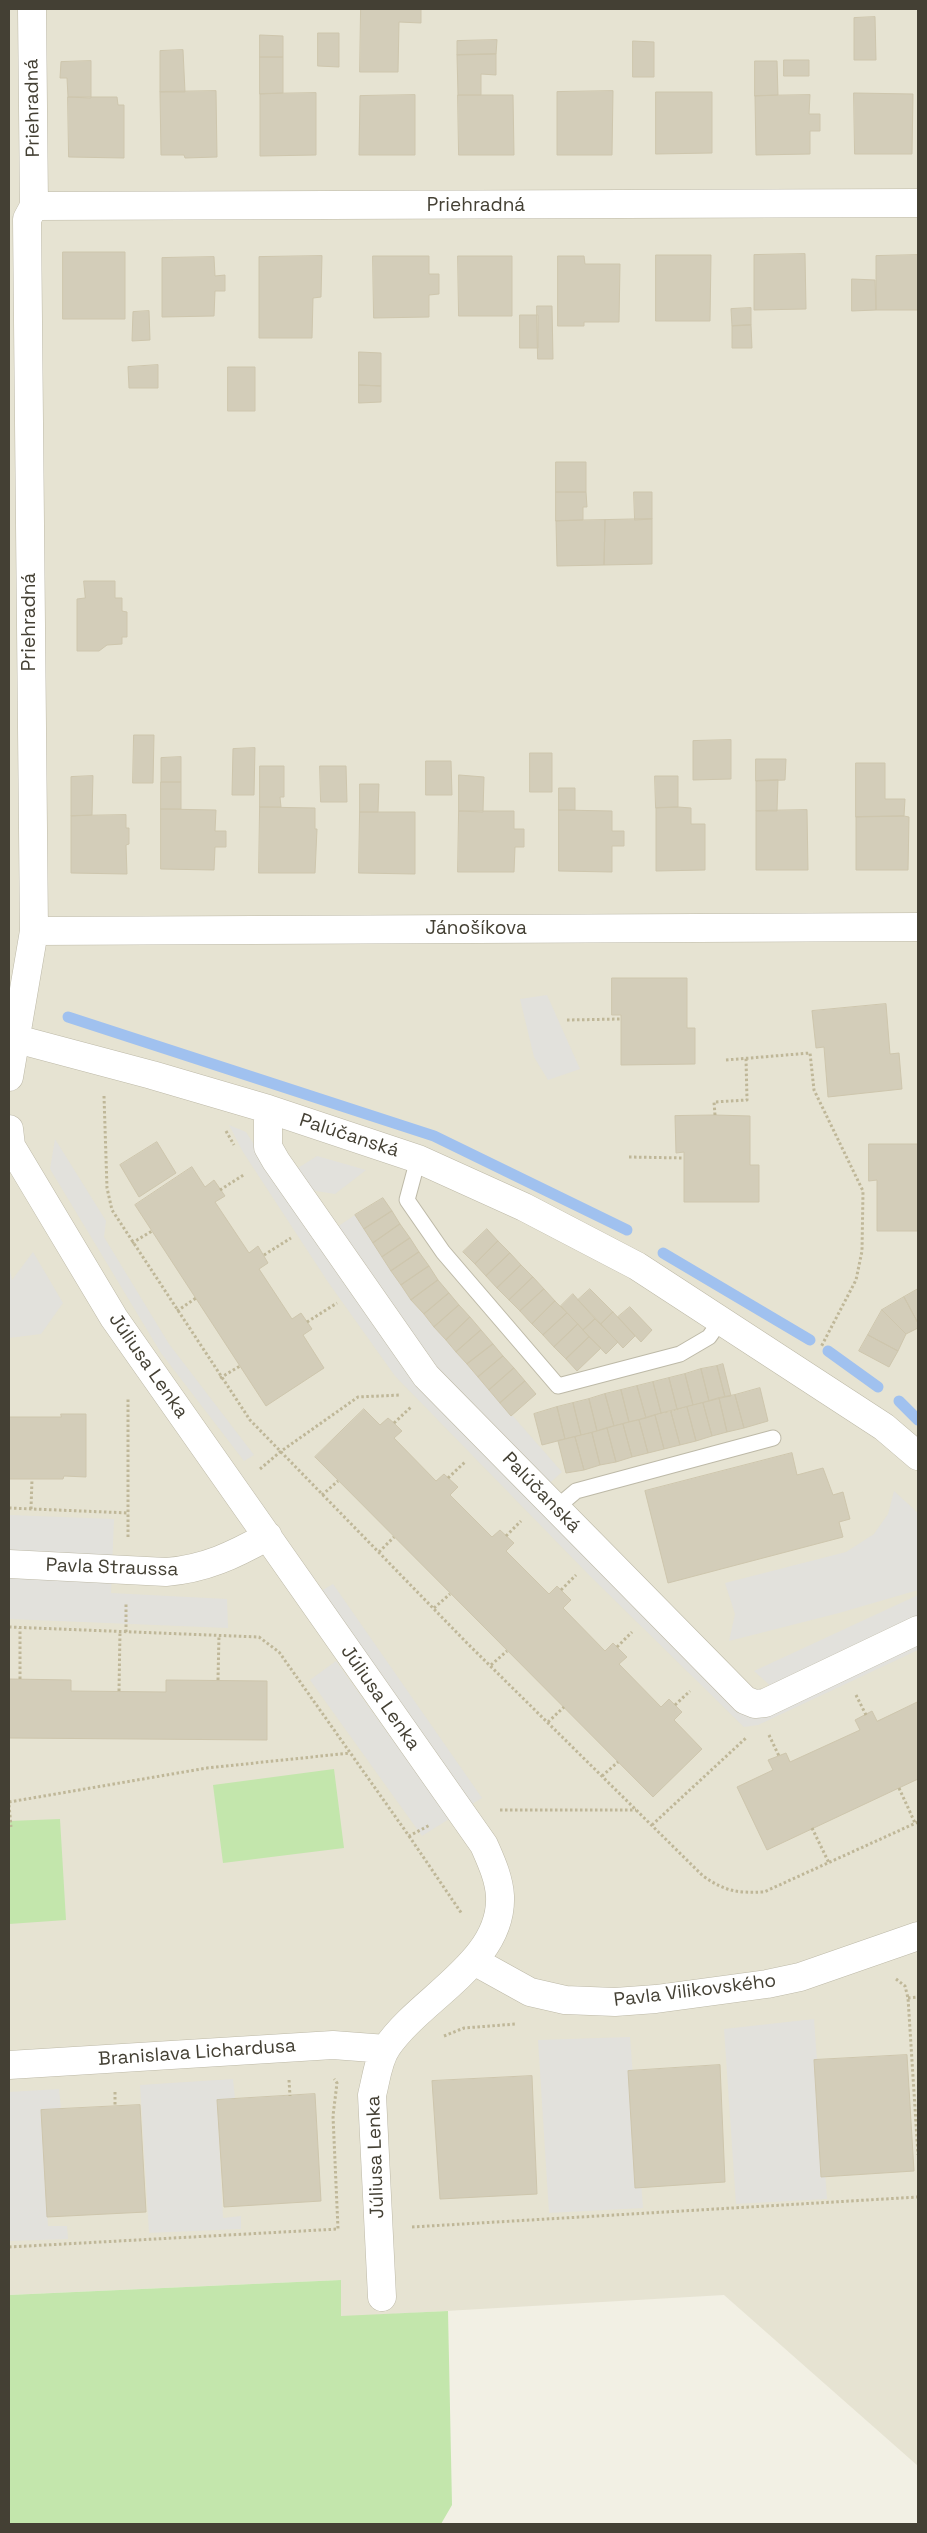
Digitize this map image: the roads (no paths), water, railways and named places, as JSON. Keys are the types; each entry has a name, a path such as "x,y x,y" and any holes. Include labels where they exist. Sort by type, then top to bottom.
{"street":[{"name":"Priehradná","path":"11,1038 34,931 27,228 27,218 34,206 32,9"},
{"name":"Priehradná","path":"34,206 918,203"},
{"name":"Jánošíkova","path":"34,931 918,927"},
{"path":"9,1077 11,1038"},
{"name":"Palúčanská","path":"11,1038 268,1109 418,1158 524,1207 638,1266 884,1427 918,1456"},
{"name":"Palúčanská","path":"268,1109 268,1147 276,1161 426,1376 745,1700 765,1703 918,1630"},
{"name":"Júliusa Lenka","path":"9,1129 11,1146 114,1318 484,1845 495,1872 500,1895 498,1918 488,1941 474,1961 416,2012 386,2049 372,2095 382,2298"},
{"name":"Pavla Straussa","path":"9,1564 166,1572 191,1570 217,1563 268,1536"},
{"name":"Pavla Vilikovského","path":"474,1961 530,1992 565,2000 615,2002 656,1999 767,1984 828,1968 918,1936"},
{"name":"Branislava Lichardusa","path":"9,2065 333,2045 386,2049"}],"lane":[{"path":"418,1158 408,1200 443,1252 558,1386 680,1354 710,1338 721,1320"},
{"path":"556,1508 576,1491 773,1438"}],"waterway":[{"path":"68,1017 434,1136 627,1230"},
{"path":"663,1253 810,1340"},
{"path":"828,1351 878,1387"},
{"path":"899,1401 918,1420"}]}
